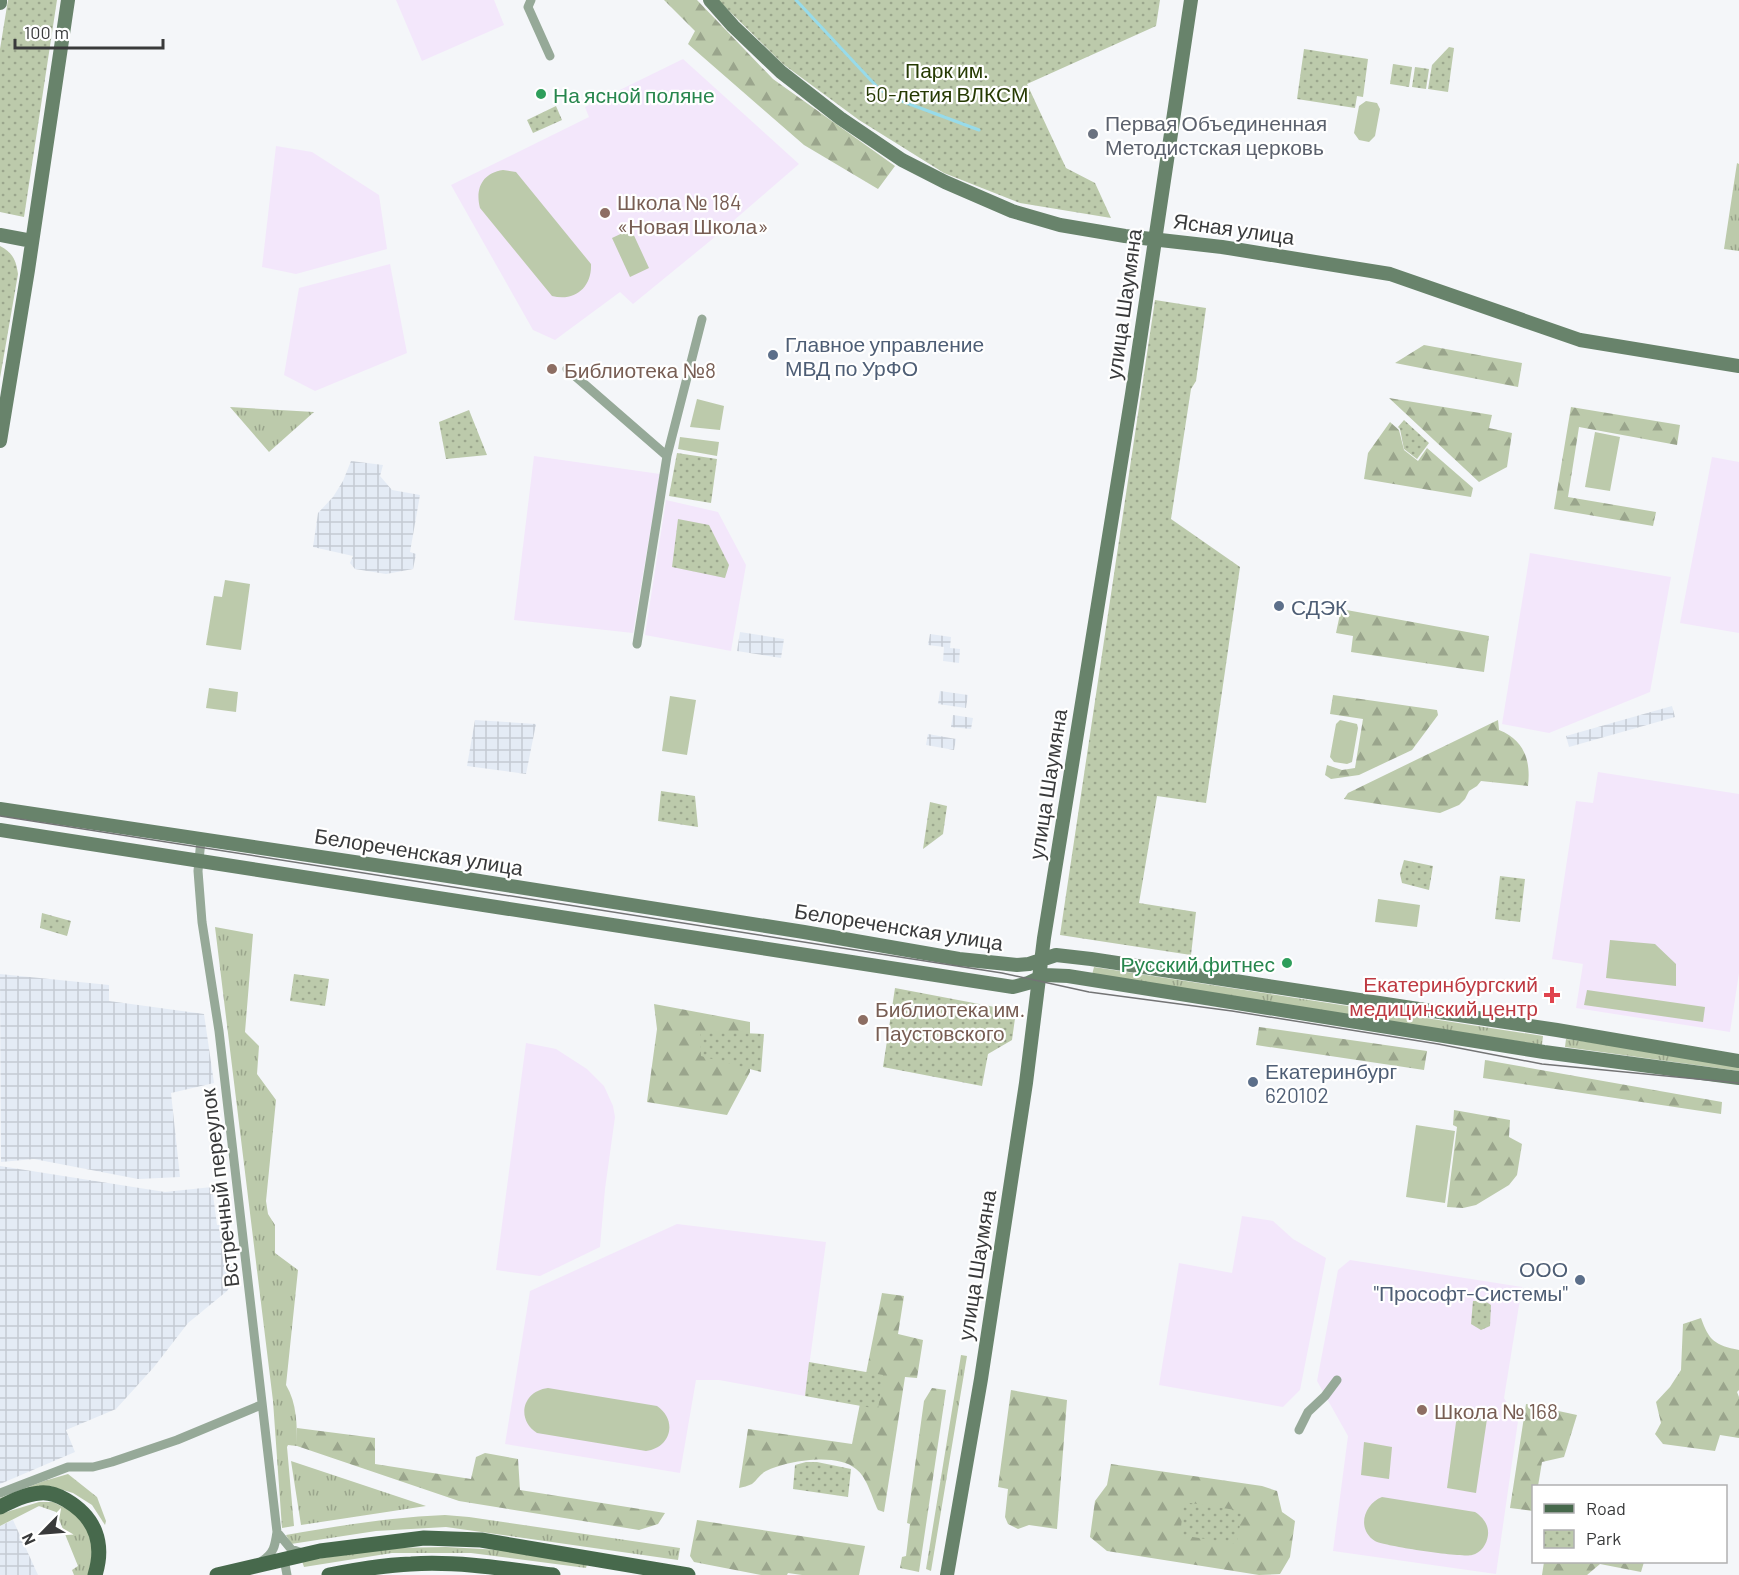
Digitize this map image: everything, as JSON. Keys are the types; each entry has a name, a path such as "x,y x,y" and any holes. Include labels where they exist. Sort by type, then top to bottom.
{"main road":[{"path":"0,1507 41,1492 62,1498 80,1509 88,1517 97,1533 99,1547 95,1575"},
{"path":"218,1575 307,1554 366,1544 423,1538 481,1540 688,1575"},
{"path":"328,1575 364,1568 413,1563 480,1566 553,1575"}],"street":[{"path":"0,441 68,0"},
{"path":"531,0 528,7 550,56"},
{"name":"Ясная улица","path":"710,0 733,26 781,72 840,118 902,160 945,182 1022,213 1060,225 1125,236 1213,245 1390,274 1580,340 1739,366"},
{"name":"улица Шаумяна","path":"947,1575 981,1379 1026,1083 1039,976 1132,393 1191,0"},
{"path":"0,235 32,241"},
{"path":"637,644 667,456 702,319"},
{"path":"567,369 667,456"},
{"name":"Белореченская улица","path":"0,809 714,918 959,959 1017,965 1029,964 1056,955 1097,960 1557,1030 1739,1061"},
{"name":"Белореченская улица","path":"0,830 1013,987 1028,983 1039,976 1068,975 1537,1051 1739,1078"},
{"name":"Встречный переулок","path":"201,840 198,871 202,922 219,1031 277,1532"},
{"path":"1299,1430 1308,1412 1325,1396 1337,1380"},
{"path":"0,1493 68,1467 93,1467 166,1444 261,1404"},
{"path":"277,1532 291,1549 307,1554"},
{"path":"250,1566 270,1556 275,1547 277,1532"},
{"path":"284,1559 287,1575"}],"shaded area":[{"path":"396,0 494,0 504,25 422,61"},
{"name":"Школа № 184 «Новая Школа»","path":"683,59 799,164 633,304 620,292 555,340 533,330 451,185 589,117 585,107"},
{"path":"276,146 312,152 379,195 387,249 296,274 262,267"},
{"path":"390,264 407,353 315,391 284,375 299,288"},
{"path":"534,456 660,474 633,633 514,620"},
{"path":"1712,457 1739,462 1739,633 1680,623"},
{"path":"351,461 383,465 380,476 392,490 420,495 410,552 416,554 413,569 386,574 355,569 350,563 353,556 313,547 318,513 333,497"},
{"path":"666,500 718,512 746,565 731,651 645,635"},
{"path":"1530,553 1671,577 1650,692 1549,733 1502,724"},
{"path":"740,632 784,639 781,658 737,651"},
{"path":"930,634 951,637 950,648 960,649 959,663 943,661 944,647 928,645"},
{"path":"940,691 968,695 966,708 938,704"},
{"path":"1672,706 1675,717 1569,747 1566,736"},
{"path":"953,715 973,718 971,729 951,727"},
{"path":"475,720 536,724 526,774 467,766"},
{"path":"928,734 956,739 954,750 926,745"},
{"path":"1598,772 1739,794 1739,973 1730,1032 1576,1008 1583,964 1552,959 1576,801 1593,803"},
{"path":"0,974 109,985 109,1001 204,1014 214,1083 171,1093 180,1177 138,1179 34,1159 1,1162"},
{"path":"526,1043 556,1049 587,1069 604,1086 615,1117 600,1247 540,1276 496,1270"},
{"path":"0,1166 165,1192 212,1187 217,1225 225,1225 234,1281 227,1291 188,1323 154,1367 116,1409 66,1430 75,1452 0,1484"},
{"path":"1242,1216 1273,1221 1293,1239 1326,1258 1300,1390 1283,1407 1159,1385 1179,1263 1232,1273"},
{"path":"677,1224 826,1242 805,1396 719,1380 696,1380 680,1473 505,1444 530,1291"},
{"name":"Школа № 168","path":"1350,1260 1522,1287 1504,1398 1518,1421 1496,1574 1333,1551 1348,1436 1317,1381 1338,1270"},
{"path":"13,1520 38,1575 0,1575 0,1526"}],"green space":[{"path":"8,0 57,0 24,217 0,212 0,49"},
{"path":"664,0 697,0 773,79 895,166 878,189 804,145 688,44 695,31"},
{"name":"Парк им. 50-летия ВЛКСМ","path":"718,0 1160,0 1156,26 1027,84 1066,168 1095,183 1111,218 1020,203 944,173 859,120 783,64"},
{"path":"1449,47 1454,48 1448,92 1428,89 1432,65"},
{"path":"1304,49 1368,59 1363,97 1357,96 1355,108 1297,99"},
{"path":"1393,64 1412,67 1409,87 1390,84"},
{"path":"1415,67 1429,69 1426,89 1412,87"},
{"path":"1366,101 1377,103 1380,109 1375,136 1369,142 1359,140 1354,133 1359,106"},
{"path":"556,106 562,120 533,133 527,120"},
{"path":"1737,163 1739,164 1739,251 1724,249"},
{"path":"503,170 516,172 591,264 589,280 575,295 552,296 480,208 480,188 485,178"},
{"path":"631,229 649,268 630,277 612,238"},
{"path":"0,246 13,257 18,274 0,378"},
{"path":"1155,300 1206,308 1196,381 1191,389 1171,519 1240,567 1206,803 1157,796 1139,903 1196,912 1191,955 1060,935"},
{"path":"1424,345 1522,363 1518,387 1395,363"},
{"path":"1389,398 1492,415 1489,428 1512,433 1507,467 1479,482"},
{"path":"697,399 724,406 720,430 690,427"},
{"path":"230,407 314,412 269,452"},
{"path":"1571,407 1680,425 1677,445 1579,427 1568,497 1656,512 1653,526 1554,509"},
{"path":"469,410 487,455 446,459 439,422"},
{"path":"1404,420 1429,443 1417,459 1404,449 1398,427"},
{"path":"1390,422 1399,430 1404,450 1418,461 1427,448 1473,488 1471,497 1364,479 1368,453"},
{"path":"1595,432 1620,437 1610,491 1585,487"},
{"path":"680,437 719,442 717,456 678,449"},
{"path":"677,453 717,459 711,503 669,496"},
{"path":"678,519 709,525 729,565 725,578 672,567"},
{"path":"225,580 250,584 241,650 206,645 214,596 222,597"},
{"path":"1341,609 1489,636 1484,672 1351,652 1353,636 1336,633"},
{"path":"209,688 238,692 236,712 206,708"},
{"path":"1333,695 1437,710 1438,715 1412,750 1359,775 1331,779 1325,775 1327,765 1342,770 1355,768 1363,719 1330,714"},
{"path":"670,696 696,700 687,755 662,751"},
{"path":"1340,720 1357,724 1358,728 1352,762 1347,764 1334,762 1330,757 1336,724"},
{"path":"1498,720 1499,730 1514,739 1524,752 1527,759 1528,786 1481,781 1469,791 1459,805 1440,813 1344,799 1348,793"},
{"path":"661,791 695,796 698,827 658,821"},
{"path":"930,802 947,806 943,834 923,849"},
{"path":"1404,860 1433,866 1429,890 1402,883 1400,874"},
{"path":"1500,876 1525,879 1520,922 1495,919"},
{"path":"1378,899 1420,905 1417,927 1375,922"},
{"path":"42,913 71,921 67,936 40,928"},
{"path":"215,927 253,934 245,1032 259,1046 257,1074 276,1100 266,1201 268,1214 275,1225 275,1253 298,1270 286,1385 292,1399 296,1422 297,1446 288,1445 287,1447 294,1526 282,1528 273,1401"},
{"path":"1610,940 1655,944 1676,964 1676,986 1606,978"},
{"path":"1094,967 1543,1036 1542,1045 1092,975"},
{"path":"294,974 329,979 325,1006 290,1001"},
{"path":"895,988 1016,1011 1012,1040 988,1054 982,1086 883,1067"},
{"path":"1587,990 1705,1007 1703,1022 1584,1005"},
{"path":"654,1004 750,1022 750,1072 727,1115 647,1102 657,1029"},
{"path":"1259,1027 1427,1051 1424,1070 1256,1045"},
{"path":"700,1031 764,1034 761,1072 701,1056"},
{"path":"1566,1039 1739,1062 1739,1071 1565,1047"},
{"path":"1485,1060 1722,1102 1721,1114 1483,1078"},
{"path":"1454,1110 1510,1120 1509,1137 1522,1144 1517,1175 1509,1185 1476,1205 1463,1208 1447,1207 1457,1127 1453,1125"},
{"path":"1416,1125 1455,1131 1445,1203 1406,1197"},
{"path":"882,1293 904,1296 898,1334 923,1340 917,1378 905,1377 884,1512 878,1510 860,1473 847,1464 837,1461 798,1461 775,1467 766,1471 752,1484 739,1488 748,1429 852,1444"},
{"path":"1473,1301 1485,1301 1491,1305 1490,1326 1481,1330 1471,1324"},
{"path":"1701,1318 1714,1341 1739,1350 1739,1390 1737,1392 1739,1438 1720,1435 1715,1451 1663,1444 1655,1434 1661,1423 1656,1402 1681,1370 1683,1324"},
{"path":"961,1355 967,1356 931,1571 926,1569"},
{"path":"809,1362 883,1375 878,1409 805,1396"},
{"path":"548,1388 657,1406 668,1419 669,1433 661,1445 646,1451 537,1433 526,1421 525,1407 532,1394"},
{"path":"932,1388 946,1390 919,1572 900,1568 902,1557 906,1556 910,1524 907,1523 924,1401"},
{"path":"1011,1390 1067,1400 1057,1529 1029,1525 1018,1529 1008,1524 1005,1517 1008,1489 998,1487"},
{"path":"1526,1404 1577,1415 1564,1457 1542,1462 1538,1485 1532,1485 1532,1511 1510,1508"},
{"path":"1457,1415 1487,1419 1476,1493 1447,1488"},
{"path":"297,1428 375,1438 375,1464 471,1479 476,1457 485,1453 518,1459 520,1490 665,1513 658,1524 639,1530 459,1501 297,1446"},
{"path":"1364,1442 1392,1447 1389,1479 1361,1475"},
{"path":"291,1461 426,1506 301,1525"},
{"path":"806,1462 851,1469 848,1497 793,1489 795,1465"},
{"path":"1111,1464 1262,1486 1277,1491 1282,1512 1295,1521 1290,1557 1280,1574 1259,1575 1107,1551 1090,1537 1095,1501 1107,1485"},
{"path":"68,1474 97,1497 106,1521 105,1525 92,1505 73,1493 50,1486 31,1489 0,1501 0,1498"},
{"path":"1382,1497 1475,1512 1486,1525 1488,1535 1486,1542 1478,1552 1466,1555 1407,1548 1375,1541 1366,1530 1365,1517 1371,1505"},
{"path":"39,1502 53,1502 79,1515 93,1540 90,1575 74,1575 72,1570 78,1566 56,1512 39,1506 0,1526 0,1514"},
{"path":"1184,1502 1242,1511 1237,1544 1180,1535"},
{"path":"445,1515 680,1548 678,1560 446,1527 376,1531 291,1544 286,1535 345,1525"},
{"path":"697,1520 865,1546 859,1575 788,1573 787,1575 761,1575 694,1562 690,1556"},
{"path":"446,1547 501,1550 587,1564 586,1568 471,1553 392,1553 304,1567 302,1561 390,1548"},
{"path":"1544,1563 1644,1563 1641,1572 1600,1564 1587,1575 1542,1575"}],"waterway":[{"path":"796,0 880,90 904,102 979,130"}],"tram line":[{"path":"0,816 1002,973 1089,992 1232,1011 1438,1044 1542,1064 1739,1083"}],"place":[{"name":"На ясной поляне","path":"541,94"},
{"name":"Первая Объединенная Методистская церковь","path":"1093,134"},
{"name":"Школа № 184 «Новая Школа»","path":"605,213"},
{"name":"Главное управление МВД по УрФО","path":"773,355"},
{"name":"Библиотека №8","path":"552,369"},
{"name":"СДЭК","path":"1279,606"},
{"name":"Русский фитнес","path":"1287,963"},
{"name":"Екатеринбургский медицинский центр","path":"1552,995"},
{"name":"Библиотека им. Паустовского","path":"863,1020"},
{"name":"Екатеринбург 620102","path":"1253,1082"},
{"name":"ООО \"Прософт-Системы\"","path":"1580,1280"},
{"name":"Школа № 168","path":"1422,1410"}]}
